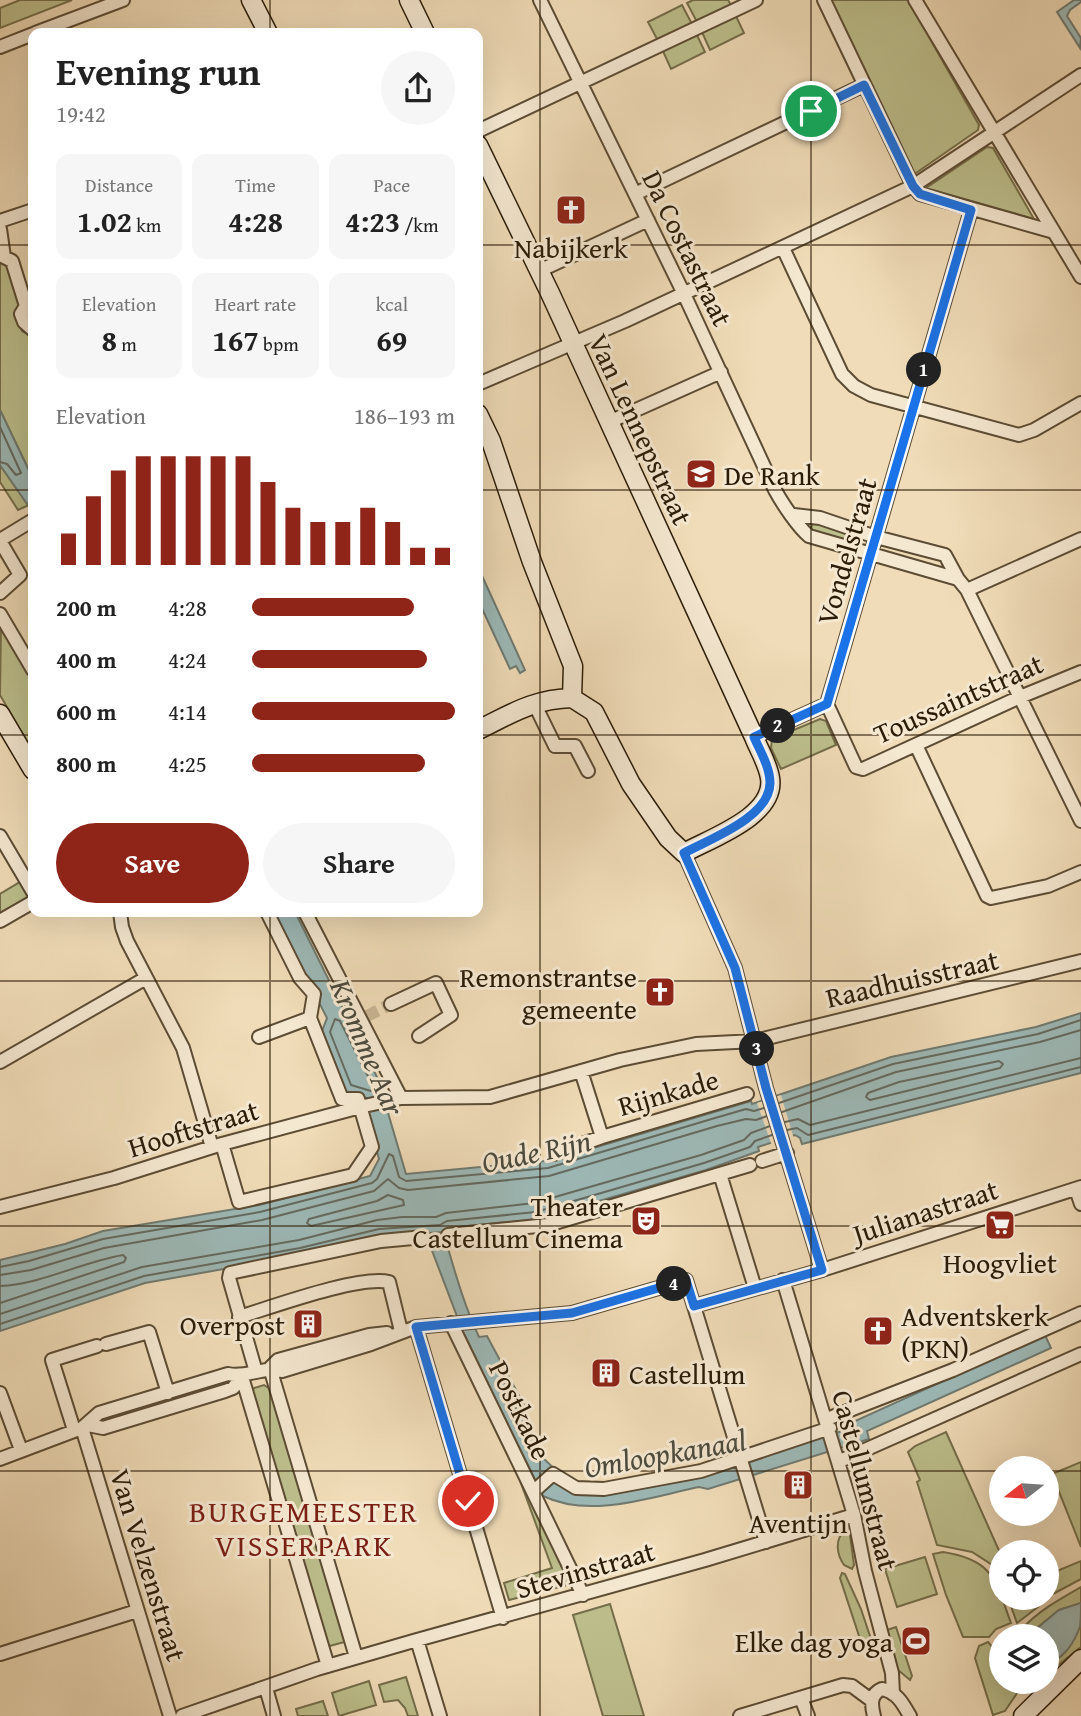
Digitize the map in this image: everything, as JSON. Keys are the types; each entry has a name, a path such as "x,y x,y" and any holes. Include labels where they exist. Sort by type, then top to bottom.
{"street":[{"path":"50,28 123,0"},
{"path":"251,0 265,28"},
{"path":"409,0 423,28"},
{"name":"Da Costastraat","path":"540,0 684,294 775,490 783,504 794,515 800,528 809,536 958,579"},
{"path":"483,129 757,0"},
{"path":"824,0 913,186 920,194 1054,232"},
{"path":"915,0 1081,277"},
{"path":"0,47 28,36"},
{"path":"483,382 684,294 913,186 1081,75"},
{"path":"635,194 864,85"},
{"name":"Van Lennepstraat","path":"483,155 754,737 770,781 767,799 759,810 684,853"},
{"name":"Vondelstraat","path":"827,704 971,210"},
{"path":"0,221 28,212"},
{"path":"539,271 648,220"},
{"path":"0,229 4,257 12,261 26,306 21,314 28,326"},
{"path":"783,248 842,373 854,386 871,395 1019,435 1034,430 1081,403"},
{"path":"609,422 721,372"},
{"path":"483,424 551,615 573,666 572,698"},
{"path":"794,515 820,519 945,555 967,590 1081,821"},
{"path":"0,593 20,575 0,540 28,523"},
{"path":"967,590 1081,539"},
{"path":"0,614 28,662"},
{"name":"Toussaintstraat","path":"827,704 856,766 863,769 1081,672"},
{"path":"483,728 534,703 555,698 572,698 594,712 631,784 668,838 684,853 735,968 768,1093 822,1270"},
{"path":"534,703 555,746 575,746 588,771"},
{"path":"754,737 827,704"},
{"path":"0,714 28,762"},
{"path":"916,745 987,896 991,898 1048,886 1081,872"},
{"path":"0,836 28,884"},
{"path":"0,921 28,905"},
{"path":"121,917 127,941 183,1048 239,1202 353,1175 372,1147 363,1106 358,1099 342,1099 310,1018 314,994 300,978 270,917"},
{"path":"307,917 364,1018 401,1098"},
{"name":"Raadhuisstraat","path":"581,1071 696,1044 755,1041 1081,961"},
{"path":"0,1062 146,978"},
{"path":"390,1004 436,983 451,1015 419,1036"},
{"path":"258,1037 310,1018"},
{"name":"Hooftstraat","path":"0,1207 114,1178 217,1146 363,1106 401,1098 490,1097 581,1071"},
{"name":"Rijnkade","path":"581,1071 602,1137"},
{"name":"Rijnkade","path":"554,1154 747,1094"},
{"path":"448,1235 548,1224 756,1163 785,1148"},
{"path":"720,1174 755,1288"},
{"path":"1079,1188 1081,1204"},
{"name":"Julianastraat","path":"694,1306 822,1270 1079,1188"},
{"path":"256,1372 239,1317 230,1273 381,1241 424,1237"},
{"path":"239,1317 332,1290 379,1280 389,1282 401,1331"},
{"path":"81,1427 103,1427 225,1391 233,1388 242,1377 270,1368 278,1360 369,1335 451,1323 572,1313 686,1280 766,1542"},
{"name":"Castellumstraat","path":"783,1280 855,1515 865,1572 892,1673 893,1688 910,1716"},
{"path":"533,1492 553,1474 576,1488 604,1489 701,1471 741,1458 829,1427 1081,1313"},
{"name":"Postkade","path":"451,1323 583,1595"},
{"path":"416,1327 503,1618"},
{"name":"Van Velzenstraat","path":"168,1392 149,1332 48,1361 81,1427 170,1716"},
{"path":"838,1455 858,1453 1081,1354"},
{"path":"270,1368 356,1657"},
{"path":"0,1459 81,1427 99,1413 228,1374 242,1377"},
{"path":"242,1377 328,1666"},
{"path":"0,1392 21,1450"},
{"name":"Stevinstraat","path":"417,1640 503,1618 855,1515"},
{"path":"0,1654 138,1611"},
{"path":"182,1716 328,1666 417,1640 440,1716"},
{"path":"1023,1716 1081,1659"},
{"path":"1040,1716 1081,1676"},
{"path":"740,1716 843,1685 852,1686 871,1700"},
{"path":"266,1688 274,1716"},
{"path":"874,1716 871,1700 874,1695 882,1689 893,1688"},
{"path":"801,1698 808,1716"}],"green space":[{"path":"20,0 72,0 0,28 0,8"},
{"path":"693,0 728,0 731,5 697,22 687,3"},
{"path":"829,0 908,0 979,125 978,130 916,173 912,172"},
{"path":"682,5 692,24 658,41 648,22"},
{"path":"735,14 744,33 710,50 701,30"},
{"path":"696,33 705,52 671,69 662,49"},
{"path":"987,147 993,148 1034,219 926,188"},
{"path":"0,261 9,265 20,305 16,313 22,331 28,334 28,469 0,410"},
{"path":"0,465 28,505 18,510 0,482"},
{"path":"813,522 857,536 854,546 810,532"},
{"path":"1,623 28,669 28,743 0,695"},
{"path":"820,719 826,721 836,745 781,769 771,748 772,739"},
{"path":"20,882 28,897 0,913 0,894"},
{"path":"264,1385 270,1389 348,1641 326,1647 252,1393 254,1388"},
{"path":"946,1432 994,1540 989,1540 989,1563 972,1552 937,1545 917,1482 920,1480 908,1452"},
{"path":"1081,1462 1081,1547 1059,1492 1059,1471"},
{"path":"515,1467 571,1584 509,1600 504,1583 552,1568"},
{"path":"845,1531 850,1535 854,1565 852,1569 844,1565 838,1552 839,1538"},
{"path":"943,1552 960,1556 983,1567 989,1573 989,1610 1006,1610 1011,1623 989,1624 989,1637 963,1637 933,1554"},
{"path":"925,1557 937,1594 897,1607 885,1569"},
{"path":"1081,1561 1081,1579 1059,1591 1059,1570"},
{"path":"842,1573 845,1574 861,1609 871,1639 861,1642 840,1578"},
{"path":"1081,1587 1081,1603 1059,1610 1059,1600"},
{"path":"610,1604 644,1716 603,1716 573,1615"},
{"path":"1012,1610 1034,1610 1017,1623"},
{"path":"1045,1610 1059,1610 1042,1624 1027,1624"},
{"path":"1081,1625 1081,1647 1059,1664 1059,1658"},
{"path":"896,1627 912,1676 910,1680 898,1670 887,1630"},
{"path":"989,1643 989,1694 1017,1694 1005,1711 993,1715 975,1658 979,1646"},
{"path":"406,1677 418,1716 408,1716 398,1700 384,1702 379,1685"},
{"path":"369,1681 376,1705 339,1716 332,1693"},
{"path":"323,1701 328,1716 298,1716 296,1709"}],"water":[{"path":"1074,0 1081,2 1070,10 1067,16 1081,38 1080,48 1057,12"},
{"path":"0,410 28,469 27,504 0,465"},
{"path":"483,578 525,670 520,673 516,666 510,669 483,611"},
{"path":"276,917 297,917 380,1083 382,1107 386,1106 406,1174 560,1158 751,1101 752,1104 891,1057 1036,1027 1081,1013 1081,1073 802,1144 800,1138 795,1135 758,1147 759,1151 706,1170 537,1219 448,1228 445,1232 380,1236 302,1255 145,1283 0,1331 0,1260 65,1244 103,1231 259,1205 370,1176 379,1159 366,1112 370,1110 367,1098 347,1094 322,1031 327,1018"},
{"path":"445,1238 464,1301 479,1337 487,1336 524,1405 543,1458 563,1477 584,1486 703,1474 845,1430 844,1426 1045,1335 1051,1348 867,1431 869,1439 708,1489 699,1487 601,1506 561,1503 543,1496 463,1332 428,1240"},
{"path":"1081,1603 1080,1626 1068,1649 1059,1657 1059,1624 1042,1624 1059,1610"}],"pier":[{"path":"781,1095 794,1139 772,1146 757,1103"}],"tunnel":[{"path":"367,1016 391,1004"}],"place":[{"name":"Nabijkerk","path":"571,210"},
{"name":"De Rank","path":"701,474"},
{"name":"Remonstrantse gemeente","path":"660,992"},
{"name":"Theater Castellum Cinema","path":"646,1221"},
{"name":"Hoogvliet","path":"1000,1225"},
{"name":"Overpost","path":"308,1324"},
{"name":"Adventskerk (PKN)","path":"878,1331"},
{"name":"Castellum","path":"606,1373"},
{"name":"Aventijn","path":"798,1485"},
{"name":"Elke dag yoga","path":"916,1641"}],"district":[{"name":"BURGEMEESTER VISSERPARK","path":"304,1528"}],"route":[{"path":"468,1501 416,1327 572,1313 686,1280 694,1306 822,1270 766,1088 735,968 684,853 749,818 767,799 770,781 768,770 754,737 827,704 971,210 920,194 913,186 864,85 811,111"}],"water label":[{"name":"Kromme Aar","path":"368,1047"},
{"name":"Oude Rijn","path":"536,1151"},
{"name":"Omloopkanaal","path":"665,1453"}]}
